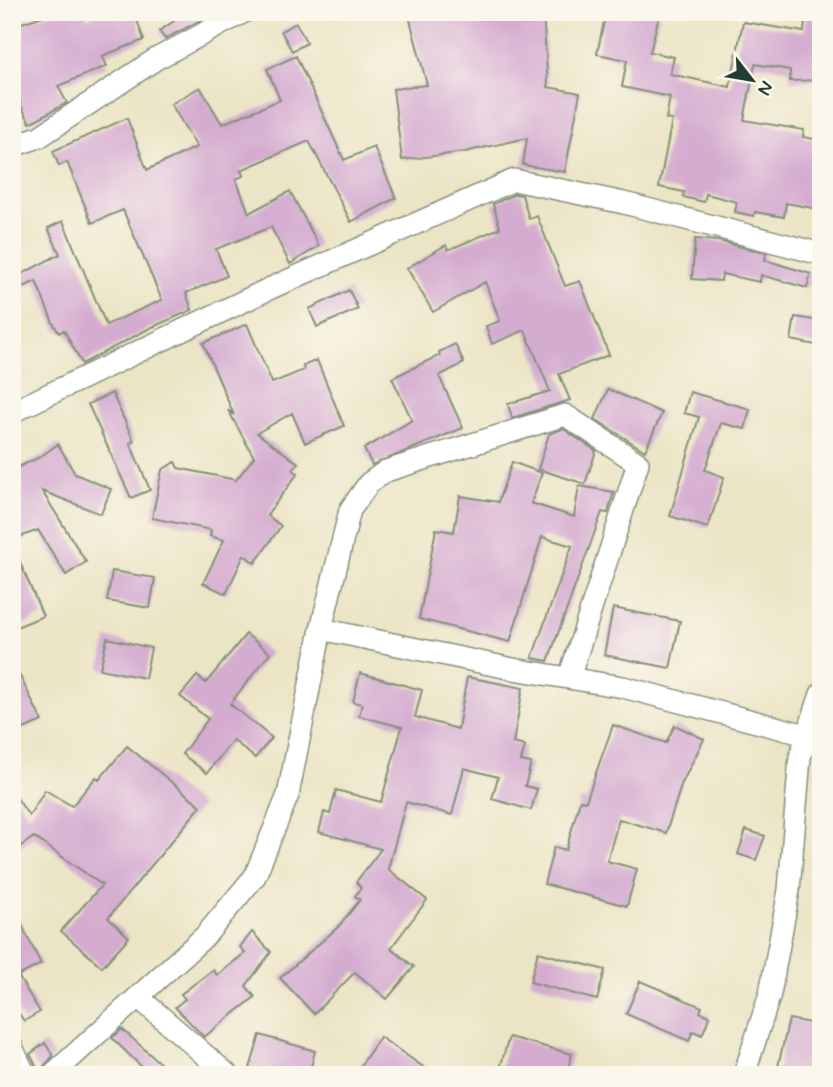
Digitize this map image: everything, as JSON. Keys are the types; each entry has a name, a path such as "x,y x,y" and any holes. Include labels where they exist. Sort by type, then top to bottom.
{"street":[{"path":"12,146 39,137 156,59 244,12"},
{"path":"12,412 271,288 514,180 624,203 821,254"},
{"path":"52,1075 205,936 255,876 288,795 321,629 350,510 369,482 386,471 565,415 638,463 569,678"},
{"path":"321,629 623,687 806,735"},
{"path":"744,1075 771,994 789,890 800,757 821,694"},
{"path":"138,997 228,1075"},
{"path":"12,1047 24,1075"}],"building":[{"path":"55,12 84,12 87,18 103,12 134,12 144,40 102,56 107,66 58,86 67,103 30,123 12,88 12,26"},
{"path":"188,12 216,12 165,39 159,31"},
{"path":"408,12 484,12 484,15 543,12 548,87 580,93 565,172 523,165 527,138 465,152 402,160 393,89 427,85"},
{"path":"606,12 660,12 650,52 674,57 670,74 730,87 743,22 804,32 806,12 821,12 821,80 790,81 790,70 755,64 744,120 804,130 803,137 821,140 818,209 786,203 784,217 755,212 754,216 735,212 737,202 706,194 704,202 683,197 684,192 659,187 672,120 666,119 670,97 622,87 627,60 597,54"},
{"path":"296,23 307,43 292,51 281,31"},
{"path":"296,56 344,160 374,147 396,198 351,222 309,141 241,170 243,176 236,179 249,213 290,191 319,246 290,264 271,227 216,249 227,276 186,293 192,310 150,328 82,364 64,330 59,333 53,323 36,281 12,293 12,279 60,254 48,228 63,221 106,325 162,300 123,210 92,223 67,162 59,166 53,151 127,118 147,170 197,147 171,104 200,87 222,124 280,100 267,69"},
{"path":"515,194 522,195 529,219 537,216 565,286 580,281 609,355 559,374 570,400 512,418 508,404 550,391 525,330 492,344 486,326 500,321 485,282 433,312 407,268 446,245 448,250 500,228 493,204"},
{"path":"695,239 718,241 766,253 765,260 811,274 807,288 761,275 760,282 722,274 721,281 692,279"},
{"path":"349,290 358,309 317,327 309,309"},
{"path":"795,317 821,321 821,346 791,340"},
{"path":"247,324 272,383 304,370 303,366 317,360 344,426 305,443 292,413 257,433 298,463 293,470 298,473 267,515 281,526 255,563 244,555 226,594 203,583 224,540 210,536 211,530 152,518 162,470 175,462 178,468 236,480 254,457 228,410 234,415 203,343"},
{"path":"455,344 464,363 439,376 463,428 372,465 364,449 412,420 392,378 440,355 439,352"},
{"path":"608,389 662,413 645,451 595,419"},
{"path":"690,392 750,409 745,429 721,423 705,470 724,477 708,528 670,516 699,417 684,413"},
{"path":"112,393 134,441 130,443 150,490 131,498 88,404"},
{"path":"563,429 596,451 585,484 538,469 549,434"},
{"path":"58,444 75,474 111,489 101,514 42,491 86,562 66,575 38,530 12,540 12,470 40,457"},
{"path":"512,462 542,473 531,503 574,517 579,486 614,492 608,513 602,512 548,661 532,658 572,546 542,537 510,642 419,619 436,529 454,532 460,496 498,502"},
{"path":"12,544 43,616 12,629"},
{"path":"112,571 155,578 150,608 107,601"},
{"path":"613,608 680,621 670,668 604,655"},
{"path":"246,634 270,653 230,704 272,738 255,758 233,740 207,773 182,754 208,719 180,696 197,676 206,683"},
{"path":"107,638 151,648 145,678 100,669"},
{"path":"12,660 42,721 12,734"},
{"path":"360,673 422,690 415,717 458,729 467,677 523,688 513,743 525,746 521,761 531,763 525,786 537,789 531,810 492,799 498,777 464,768 452,815 406,802 388,869 427,900 391,948 414,967 387,999 355,972 314,1014 280,978 338,927 360,900 355,896 361,888 356,882 381,849 319,832 324,812 330,814 336,790 381,802 402,727 359,716 362,704 353,702"},
{"path":"613,725 666,743 675,725 704,739 682,783 666,833 619,819 607,861 637,869 627,906 544,884 554,847 566,850 580,800 586,801"},
{"path":"127,746 201,806 108,918 129,937 102,967 61,931 102,885 34,837 12,852 12,791 29,816 45,790 72,806 96,777 99,780"},
{"path":"746,830 765,836 756,860 738,854"},
{"path":"12,905 41,964 18,976 40,1012 24,1021 12,1003"},
{"path":"252,932 271,952 246,986 255,997 204,1037 175,1007 185,999 181,994 213,970 217,975 245,953 240,947"},
{"path":"538,952 605,970 597,1000 530,982"},
{"path":"640,981 702,1007 700,1012 710,1016 702,1035 693,1031 689,1041 626,1014"},
{"path":"789,1019 821,1025 821,1075 776,1075"},
{"path":"122,1029 164,1067 156,1075 150,1075 112,1038"},
{"path":"260,1035 315,1051 309,1075 248,1075"},
{"path":"380,1037 435,1075 369,1075 359,1068"},
{"path":"509,1037 572,1054 566,1075 498,1075"},
{"path":"45,1043 53,1056 39,1072 30,1054"}]}
